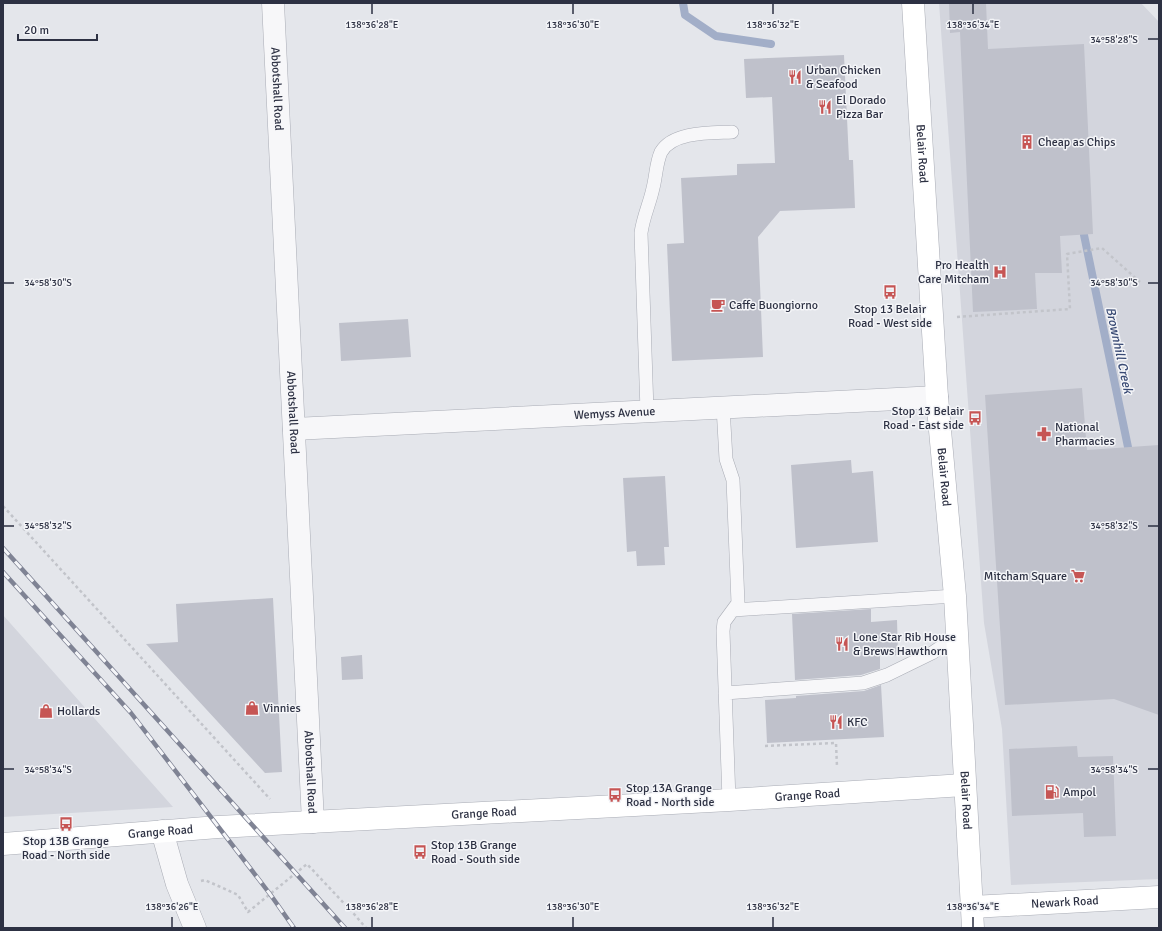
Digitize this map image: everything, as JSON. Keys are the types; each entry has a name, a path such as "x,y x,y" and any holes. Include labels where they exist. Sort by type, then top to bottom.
{"street":[{"name":"Abbotshall Road","path":"273,3 294,428 302,822"},
{"name":"Belair Road","path":"912,3 937,397 955,596 972,918"},
{"name":"Wemyss Avenue","path":"294,428 937,397"},
{"name":"Grange Road","path":"3,844 162,830 729,800 964,785"},
{"path":"162,830 177,884 195,928"},
{"name":"Newark Road","path":"972,918 1159,897"}],"lane":[{"path":"648,411 641,233 660,156 666,146 680,138 699,133 732,132"},
{"path":"723,408 726,459 733,480 738,603 724,622 723,631 729,800"},
{"path":"733,610 955,596"},
{"path":"725,694 863,683 887,675 932,653 957,636"}],"path":[{"path":"932,318 1070,309 1067,254 1102,248 1140,282"},
{"path":"3,506 302,822"},
{"path":"765,746 836,743 838,768"},
{"path":"177,884 205,880 238,895 248,912 307,864 366,928"}],"shaded area":[{"path":"939,3 1141,3 1159,22 1159,879 1011,885 1002,729 984,623"},
{"name":"Hollards","path":"3,615 173,807 3,817"}],"building":[{"name":"Cheap as Chips","path":"949,3 986,3 988,49 1084,44 1093,234 1060,236 1062,273 1035,273 1037,309 973,312 960,32 950,33"},
{"path":"844,55 849,160 853,160 855,208 780,211 758,237 763,357 672,361 667,244 684,243 681,178 737,175 737,164 775,163 772,97 746,98 744,59"},
{"path":"408,319 411,357 341,361 339,323"},
{"name":"Mitcham Square","path":"1082,388 1087,450 1159,445 1159,715 1114,699 1005,705 985,395"},
{"path":"851,460 852,473 873,471 878,542 796,548 791,465"},
{"path":"665,476 669,547 664,547 665,565 637,566 636,551 627,552 623,478"},
{"path":"273,598 282,772 265,773 146,644 178,642 176,604"},
{"path":"871,609 871,622 897,620 898,655 880,656 880,669 861,675 795,680 792,614"},
{"path":"362,655 363,679 342,680 341,657"},
{"path":"881,685 884,737 767,743 765,700 864,691"},
{"path":"1077,746 1078,757 1113,756 1116,836 1084,837 1083,813 1012,816 1009,749"}],"waterway":[{"name":"Brownhill Creek","path":"683,3 685,15 716,36 771,44"},
{"name":"Brownhill Creek","path":"1084,235 1128,447"}],"railway":[{"path":"3,548 345,928"},
{"path":"3,572 131,713 270,894 294,928"}],"place":[{"name":"Urban Chicken & Seafood","path":"795,77"},
{"name":"El Dorado Pizza Bar","path":"825,107"},
{"name":"Cheap as Chips","path":"1027,142"},
{"name":"Pro Health Care Mitcham","path":"1000,272"},
{"name":"Stop 13 Belair Road - West side","path":"890,292"},
{"name":"Caffe Buongiorno","path":"718,305"},
{"name":"Stop 13 Belair Road - East side","path":"975,418"},
{"name":"National Pharmacies","path":"1044,434"},
{"name":"Mitcham Square","path":"1078,576"},
{"name":"Lone Star Rib House & Brews Hawthorn","path":"842,644"},
{"name":"Vinnies","path":"252,708"},
{"name":"Hollards","path":"46,711"},
{"name":"KFC","path":"836,722"},
{"name":"Ampol","path":"1052,792"},
{"name":"Stop 13A Grange Road - North side","path":"615,795"},
{"name":"Stop 13B Grange Road - North side","path":"66,824"},
{"name":"Stop 13B Grange Road - South side","path":"420,852"}]}
